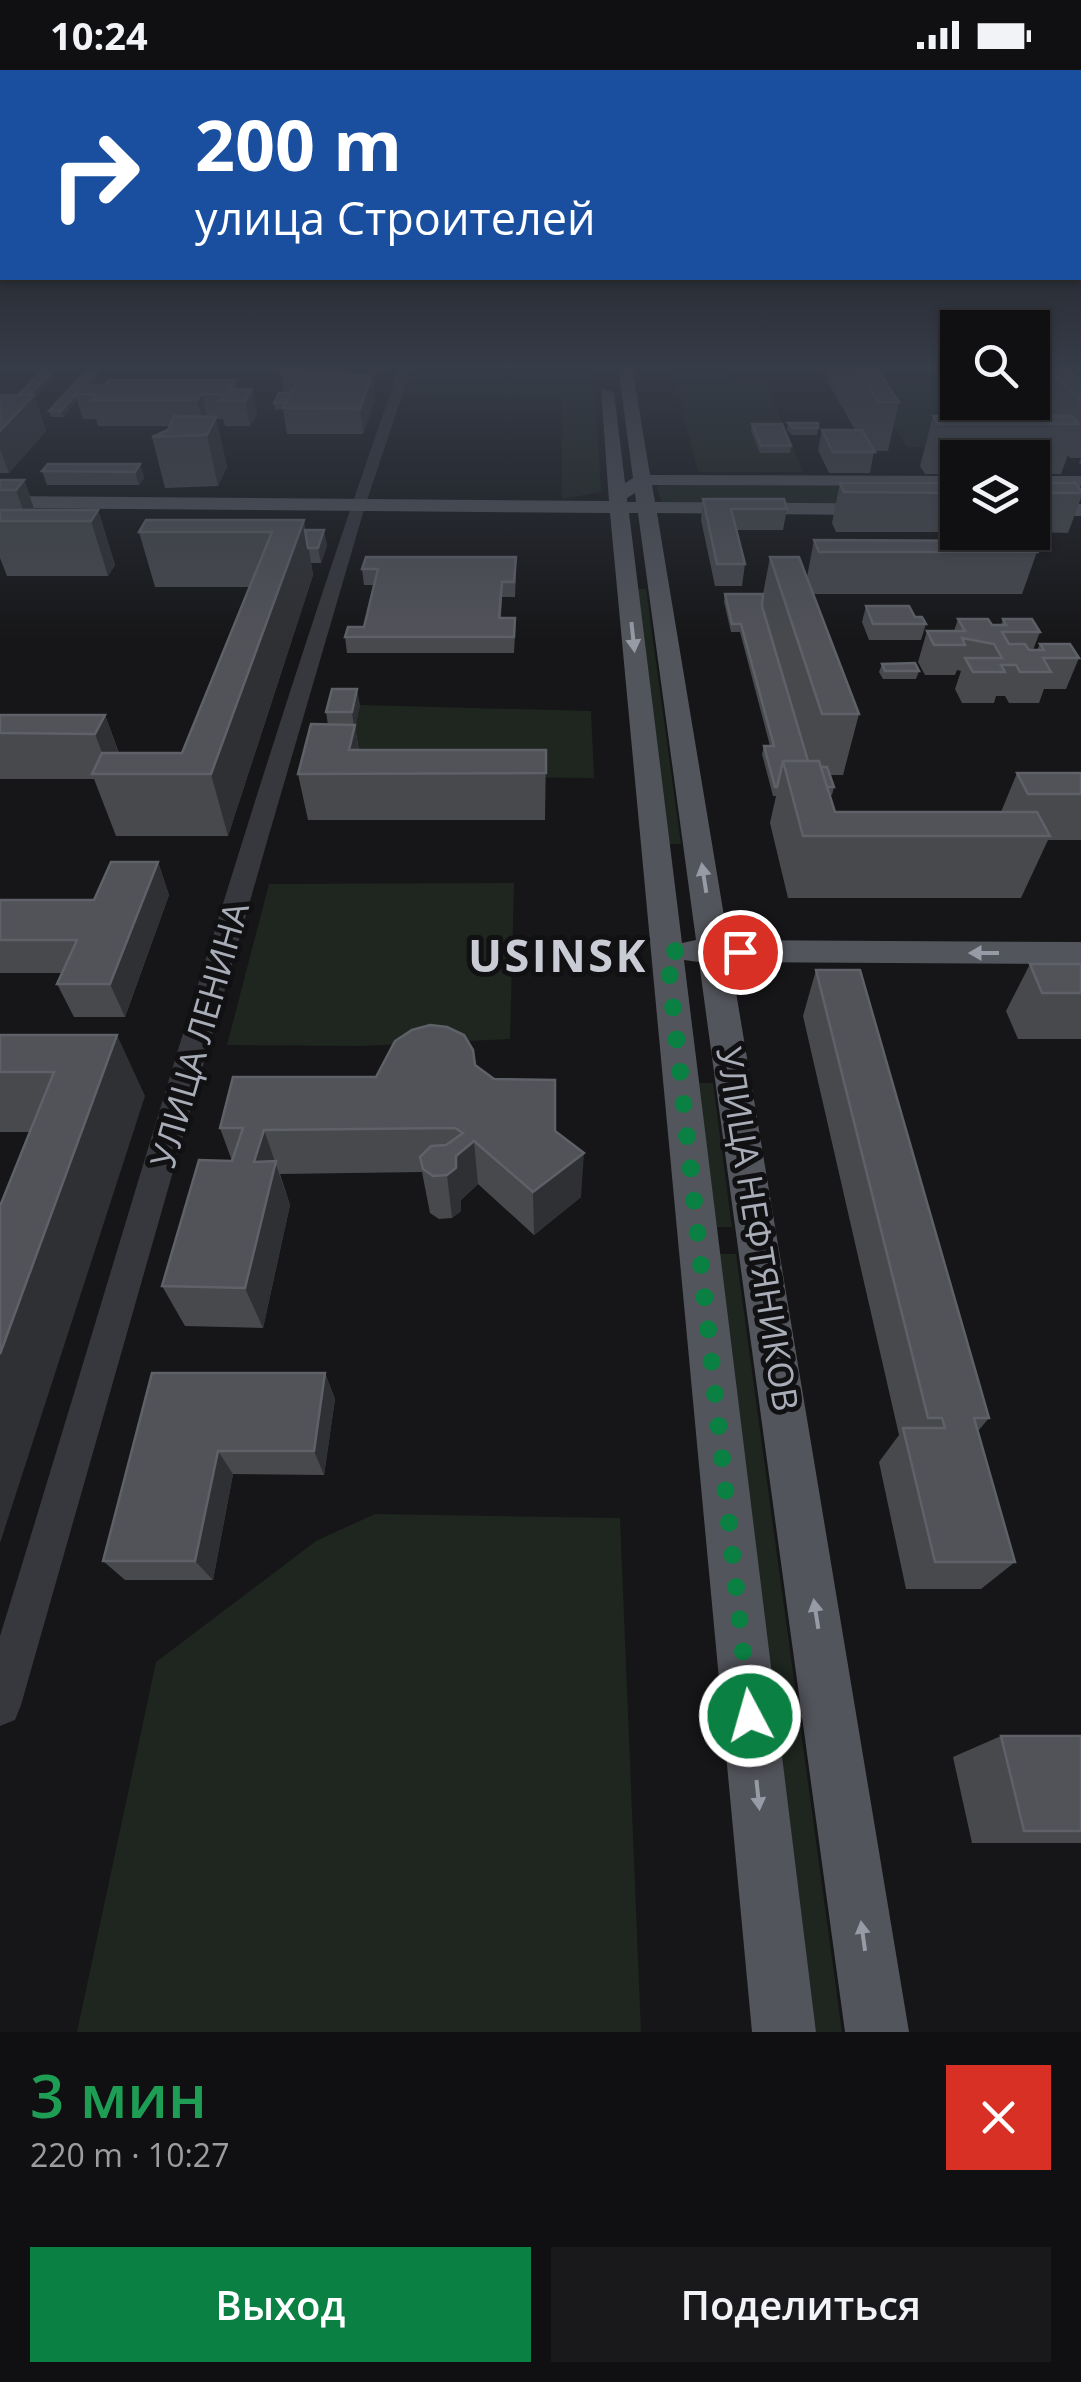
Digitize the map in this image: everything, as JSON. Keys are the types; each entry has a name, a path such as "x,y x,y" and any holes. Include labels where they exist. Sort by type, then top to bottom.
{"main road":[{"name":"УЛИЦА НЕФТЯНИКОВ","path":"622,458 643,586 714,952 877,2032"},
{"name":"УЛИЦА НЕФТЯНИКОВ","path":"629,458 631,498"},
{"path":"0,502 563,504 940,481"},
{"path":"1050,481 1081,481"},
{"path":"631,498 940,509"},
{"path":"1050,510 1081,510"},
{"name":"УЛИЦА НЕФТЯНИКОВ","path":"643,586 667,951 784,2032"},
{"path":"667,951 1081,953"}],"street":[{"name":"УЛИЦА ЛЕНИНА","path":"0,1706 375,458"}],"shaded area":[{"path":"562,458 599,458 601,492 562,499"},
{"path":"694,458 797,458 803,472 698,472"},
{"path":"940,483 940,506 662,503 657,487"},
{"path":"637,589 646,589 681,844 669,844"},
{"path":"360,705 591,711 594,778 462,777 306,760 354,729"},
{"path":"514,883 510,1039 361,1046 227,1045 269,884"},
{"path":"698,1083 713,1083 732,1227 716,1227"},
{"path":"719,1254 736,1254 842,2032 816,2032"},
{"path":"375,1514 620,1518 641,2032 77,2032 156,1662 316,1541"}],"building":[{"path":"48,464 140,464 135,472 42,471"},
{"path":"0,480 24,480 16,490 0,490"},
{"path":"840,483 940,483 940,493 844,492"},
{"path":"1050,483 1075,483 1081,493 1050,493"},
{"path":"703,499 784,499 787,509 731,509 745,564 717,564"},
{"path":"0,510 98,510 91,521 0,521"},
{"path":"146,520 304,520 211,774 92,774 102,753 182,753 272,532 139,532"},
{"path":"305,530 324,530 318,548 308,548"},
{"path":"814,540 940,541 940,550 1037,552 819,552"},
{"path":"366,557 516,557 514,582 502,582 499,618 515,618 514,637 345,637 348,627 364,627 378,569 362,569"},
{"path":"770,557 799,557 859,714 822,714"},
{"path":"725,594 763,594 762,606 808,761 783,761 777,787 764,746 774,746 741,624 732,624"},
{"path":"866,606 909,606 915,617 922,617 926,624 873,624"},
{"path":"958,619 988,619 992,625 1006,625 1003,619 1032,619 1040,632 1002,632 1009,644 1044,650 1040,644 1070,644 1079,658 1043,658 1051,672 1020,672 1016,665 1001,665 1005,672 973,672 965,658 1002,658 994,644 962,638 965,645 934,645 927,631 965,631"},
{"path":"915,663 919,671 885,671 882,664"},
{"path":"332,689 357,689 352,712 326,712"},
{"path":"0,715 105,715 95,734 0,733"},
{"path":"311,724 355,725 349,750 546,750 546,773 298,774"},
{"path":"783,761 819,761 835,812 1037,812 1050,836 803,836"},
{"path":"821,767 827,767 834,787 827,787"},
{"path":"1017,773 1081,773 1081,794 1028,794"},
{"path":"111,862 158,862 110,984 57,984 77,940 0,940 0,900 94,900"},
{"path":"1030,964 1081,964 1081,993 1042,993"},
{"path":"816,970 860,970 989,1418 974,1418 1015,1562 935,1562 903,1428 945,1428 942,1418 928,1418"},
{"path":"430,1025 464,1035 473,1050 475,1065 494,1079 555,1080 555,1131 584,1153 533,1192 474,1141 456,1156 456,1168 447,1175 433,1176 423,1169 420,1157 431,1146 446,1145 463,1133 455,1128 264,1130 254,1162 276,1161 245,1288 162,1286 199,1160 232,1161 243,1128 220,1128 233,1077 376,1077 395,1041"},
{"path":"0,1035 117,1035 0,1354 0,1206 54,1072 0,1072"},
{"path":"152,1373 325,1373 314,1451 218,1451 195,1561 103,1561"},
{"path":"1001,1736 1081,1736 1081,1831 1024,1831"}],"district":[{"name":"USINSK","path":"558,956"}],"route":[{"path":"740,952 667,951 750,1716"}]}
